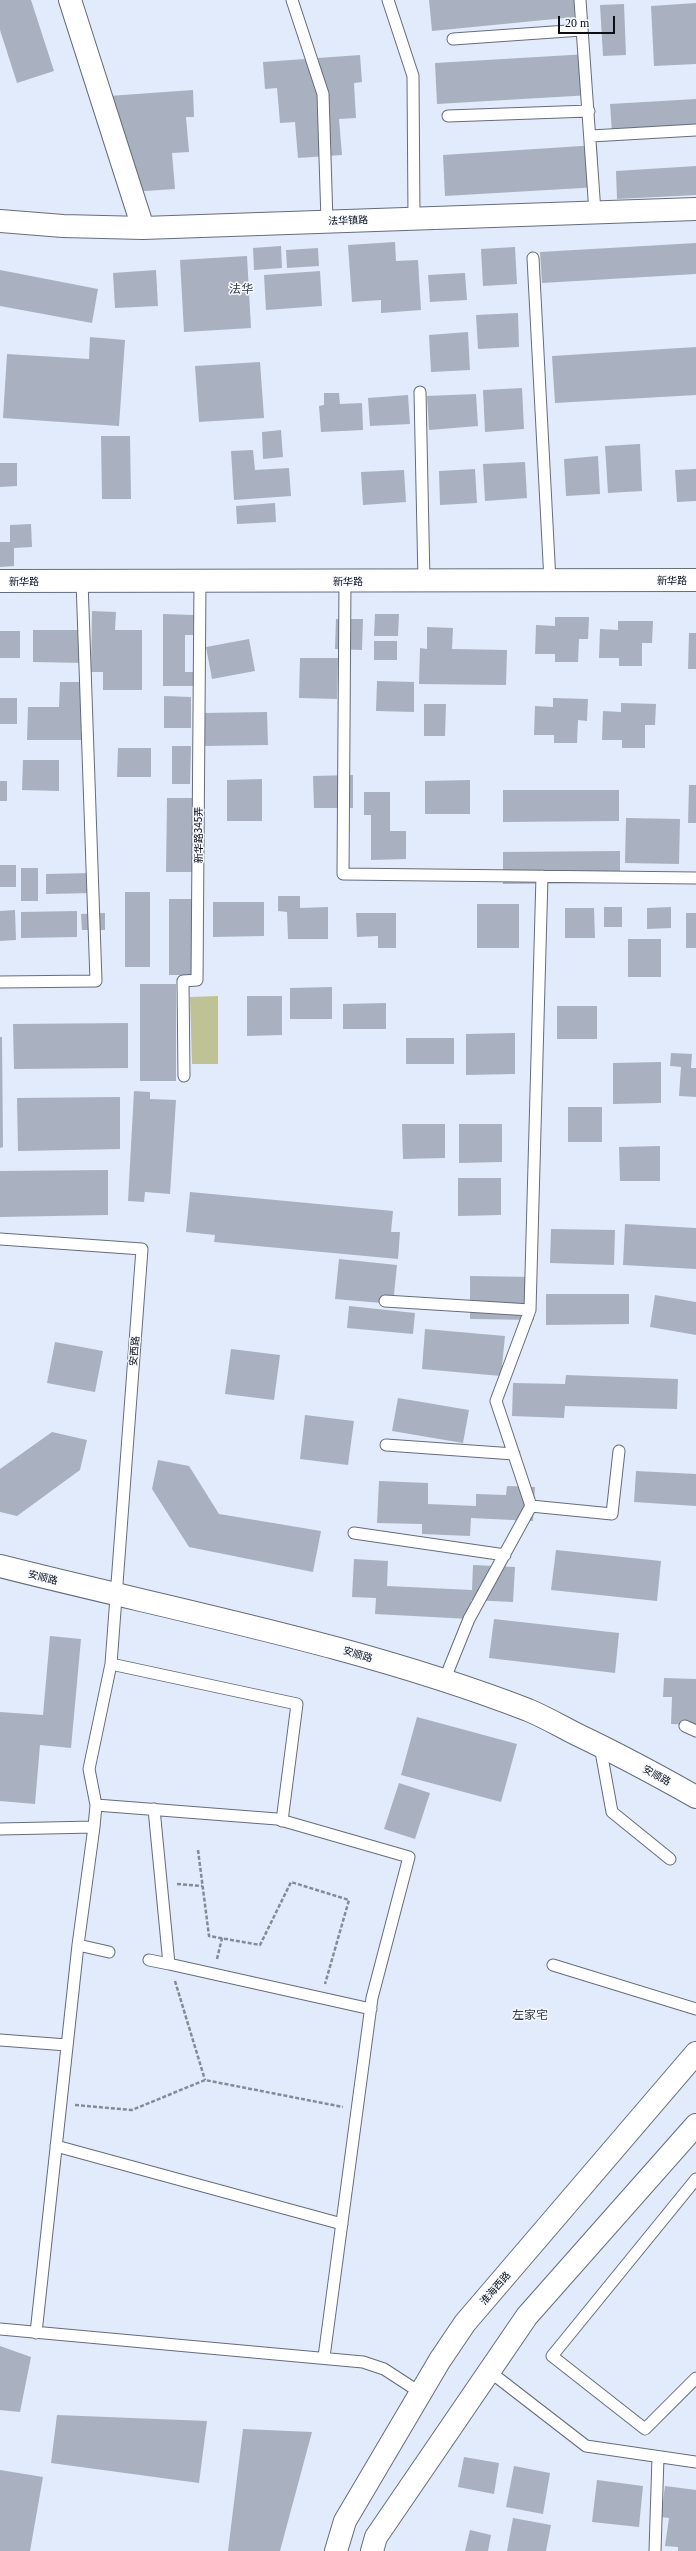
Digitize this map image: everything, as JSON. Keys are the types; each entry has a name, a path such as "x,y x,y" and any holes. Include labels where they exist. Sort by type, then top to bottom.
{"street":[{"path":"70,0 143,228"},
{"name":"法华镇路","path":"0,221 63,226 143,228 414,217 696,209"},
{"name":"新华路","path":"0,581 696,580"},
{"name":"安顺路","path":"0,1566 114,1595 283,1633 444,1681 530,1711 696,1797"},
{"name":"淮海西路","path":"336,2551 345,2521 421,2393 465,2323 696,2053"},
{"path":"372,2551 376,2537 527,2316 696,2125"}],"lane":[{"path":"292,0 323,94 327,221"},
{"path":"388,0 413,76 414,217"},
{"path":"580,0 591,136 595,212"},
{"path":"453,39 582,30"},
{"path":"448,116 589,111"},
{"path":"591,136 696,130"},
{"path":"533,258 550,581"},
{"path":"420,392 424,581"},
{"path":"0,982 96,981 82,581"},
{"name":"新华路345弄","path":"184,1076 183,981 197,980 200,581"},
{"path":"345,581 343,874 696,878"},
{"path":"444,1681 469,1619 531,1506 496,1401 530,1310 542,876"},
{"name":"安西路","path":"0,1239 142,1249 114,1595"},
{"path":"385,1301 530,1310"},
{"path":"386,1445 514,1454"},
{"path":"531,1506 612,1514 619,1451"},
{"path":"354,1533 504,1555"},
{"path":"36,2332 78,1945 94,1827 96,1805 89,1769 111,1664 114,1595"},
{"path":"111,1664 297,1704 282,1821"},
{"path":"685,1726 696,1731"},
{"path":"600,1746 612,1812 670,1859"},
{"path":"96,1805 282,1821 409,1857 371,2009 324,2357"},
{"path":"154,1809 170,1964"},
{"path":"0,1829 94,1827"},
{"path":"78,1945 109,1952"},
{"path":"149,1960 371,2009"},
{"path":"554,1965 696,2009"},
{"path":"0,2040 67,2045"},
{"path":"56,2146 342,2224"},
{"path":"696,2179 552,2356 645,2429 696,2378"},
{"path":"0,2330 324,2357 362,2362 384,2369 421,2393"},
{"path":"489,2371 586,2446 696,2462"},
{"path":"655,2551 658,2457"}],"path":[{"path":"198,1850 209,1936 260,1945 291,1882 349,1900 322,1998"},
{"path":"175,1884 202,1886"},
{"path":"214,1974 222,1938"},
{"path":"170,1964 205,2080"},
{"path":"60,2104 132,2110 205,2080 357,2110"}],"green space":[{"path":"218,996 218,1064 192,1064 190,997"}],"building":[{"path":"0,0 31,0 54,71 17,83 0,30"},
{"path":"429,0 574,0 575,17 432,31"},
{"path":"696,3 696,64 654,66 651,6"},
{"path":"624,4 626,55 603,56 600,5"},
{"path":"588,54 591,95 437,104 435,63"},
{"path":"360,55 362,82 354,83 356,118 339,119 342,155 298,158 295,122 280,123 277,88 265,89 263,62"},
{"path":"193,90 194,117 186,117 189,152 172,153 175,189 130,192 109,123 97,124 95,97"},
{"path":"696,99 696,128 612,133 610,104"},
{"path":"597,145 599,187 445,196 443,155"},
{"path":"696,166 696,195 617,199 616,171"},
{"path":"395,242 396,261 418,260 421,310 381,313 381,300 352,302 348,245"},
{"path":"696,243 696,274 542,283 540,252"},
{"path":"281,246 282,268 254,270 253,248"},
{"path":"515,247 517,284 483,286 481,249"},
{"path":"318,248 319,266 287,268 286,250"},
{"path":"247,256 251,328 184,332 180,260"},
{"path":"0,270 98,289 92,323 0,306"},
{"path":"156,270 158,306 115,308 113,273"},
{"path":"320,271 322,306 266,310 264,275"},
{"path":"465,273 467,300 430,302 428,275"},
{"path":"518,313 519,347 478,349 476,315"},
{"path":"468,332 470,370 431,372 429,335"},
{"path":"90,337 125,340 119,426 3,418 7,354 89,359"},
{"path":"696,347 696,395 555,403 552,356"},
{"path":"260,362 264,418 199,422 195,366"},
{"path":"522,388 524,429 485,432 483,390"},
{"path":"324,393 339,393 340,404 362,403 363,430 321,432 319,406 324,405"},
{"path":"476,394 478,426 429,430 427,396"},
{"path":"408,395 410,424 370,426 368,398"},
{"path":"281,430 283,457 263,459 262,432"},
{"path":"101,436 130,436 131,499 102,499"},
{"path":"640,444 642,491 608,493 605,446"},
{"path":"253,450 255,470 289,468 291,496 234,500 231,451"},
{"path":"598,456 600,494 566,496 564,459"},
{"path":"525,462 527,498 485,501 483,464"},
{"path":"0,463 17,463 17,486 0,487"},
{"path":"475,469 477,503 440,505 439,471"},
{"path":"696,469 696,501 677,502 675,470"},
{"path":"404,470 406,502 363,505 361,472"},
{"path":"275,503 276,522 237,524 236,506"},
{"path":"31,524 32,547 14,548 14,566 0,567 0,542 10,542 10,525"},
{"path":"92,611 116,612 115,630 142,630 142,690 103,690 103,672 91,672"},
{"path":"163,614 194,615 193,635 185,635 185,672 193,672 193,686 163,686"},
{"path":"375,614 399,614 398,636 374,636"},
{"path":"555,617 589,617 588,639 579,639 578,662 555,662 555,654 535,654 536,625 555,626"},
{"path":"336,619 363,619 362,650 335,649"},
{"path":"618,621 653,621 652,643 642,643 642,666 619,666 619,658 599,658 600,629 618,630"},
{"path":"427,627 453,628 452,649 507,650 506,685 419,684 420,648 427,649"},
{"path":"33,630 84,630 84,663 33,662"},
{"path":"0,631 20,631 20,658 0,658"},
{"path":"689,633 696,633 696,669 688,669"},
{"path":"249,639 255,671 212,679 206,647"},
{"path":"374,641 397,641 397,660 374,660"},
{"path":"300,658 338,658 337,699 299,698"},
{"path":"377,681 414,682 414,712 376,711"},
{"path":"60,682 84,682 84,740 27,740 28,707 59,707"},
{"path":"164,696 191,697 191,728 164,728"},
{"path":"0,698 17,698 17,724 0,724"},
{"path":"553,698 588,699 587,721 578,720 577,743 554,743 554,735 534,735 535,706 553,707"},
{"path":"621,703 656,704 655,725 645,725 645,748 622,748 622,740 602,740 603,711 621,712"},
{"path":"424,704 446,704 445,736 424,736"},
{"path":"267,712 268,745 203,746 202,713"},
{"path":"172,746 191,746 190,784 172,784"},
{"path":"118,748 151,748 151,777 117,777"},
{"path":"23,760 59,760 59,791 22,790"},
{"path":"353,775 353,808 314,808 313,776"},
{"path":"262,779 262,821 227,821 227,780"},
{"path":"470,780 470,814 425,814 425,781"},
{"path":"0,781 7,781 7,801 0,801"},
{"path":"689,785 696,785 696,823 688,823"},
{"path":"503,790 619,790 619,821 503,822"},
{"path":"364,792 390,792 390,831 406,831 406,859 371,860 371,815 364,815"},
{"path":"167,798 193,798 192,872 166,872"},
{"path":"626,818 680,819 679,864 625,863"},
{"path":"620,851 620,883 503,884 503,852"},
{"path":"0,865 16,865 16,887 0,887"},
{"path":"21,868 38,868 38,901 21,901"},
{"path":"93,873 93,893 46,894 46,874"},
{"path":"125,892 150,892 150,967 125,967"},
{"path":"278,896 300,896 300,908 328,907 328,939 288,939 287,912 278,911"},
{"path":"169,899 192,899 192,975 169,975"},
{"path":"213,902 264,902 264,936 213,937"},
{"path":"477,904 519,904 519,948 477,948"},
{"path":"604,907 622,907 622,927 604,927"},
{"path":"671,907 671,928 647,929 647,908"},
{"path":"565,908 594,908 595,938 565,938"},
{"path":"15,910 16,940 0,941 0,911"},
{"path":"77,911 77,937 21,938 21,912"},
{"path":"105,913 105,930 82,930 81,914"},
{"path":"356,913 396,913 396,948 378,948 378,936 357,937"},
{"path":"686,913 696,913 696,948 686,948"},
{"path":"628,939 661,939 661,977 628,977"},
{"path":"140,984 176,984 176,1081 140,1081"},
{"path":"332,987 332,1019 290,1019 290,988"},
{"path":"247,996 282,996 282,1035 247,1036"},
{"path":"386,1003 386,1029 343,1029 343,1004"},
{"path":"557,1006 597,1006 597,1039 557,1039"},
{"path":"128,1023 128,1068 14,1069 13,1024"},
{"path":"515,1033 515,1074 466,1075 466,1034"},
{"path":"0,1037 2,1037 3,1147 0,1148"},
{"path":"406,1038 454,1038 454,1064 406,1064"},
{"path":"671,1053 692,1054 691,1068 696,1068 696,1097 679,1096 681,1067 670,1066"},
{"path":"661,1062 661,1103 613,1104 613,1063"},
{"path":"134,1091 150,1092 150,1099 176,1100 170,1194 145,1192 144,1202 128,1201"},
{"path":"120,1097 120,1149 18,1151 17,1098"},
{"path":"568,1107 602,1107 602,1142 568,1142"},
{"path":"402,1124 445,1124 445,1158 403,1159"},
{"path":"459,1124 502,1124 502,1162 459,1163"},
{"path":"660,1146 660,1181 620,1181 619,1147"},
{"path":"108,1170 108,1215 0,1217 0,1171"},
{"path":"458,1178 501,1178 501,1215 458,1216"},
{"path":"190,1192 393,1211 391,1232 400,1232 398,1259 214,1242 215,1235 186,1232"},
{"path":"625,1224 696,1228 696,1269 623,1265"},
{"path":"551,1229 615,1230 614,1265 550,1263"},
{"path":"339,1259 397,1265 393,1304 335,1299"},
{"path":"470,1276 534,1277 534,1320 470,1319"},
{"path":"546,1294 629,1294 629,1324 546,1325"},
{"path":"655,1295 696,1302 696,1335 650,1327"},
{"path":"349,1306 415,1313 413,1334 347,1328"},
{"path":"425,1329 505,1336 501,1376 422,1369"},
{"path":"55,1342 103,1351 95,1392 47,1383"},
{"path":"231,1349 280,1355 274,1400 225,1394"},
{"path":"566,1375 678,1379 677,1409 565,1406 564,1418 512,1416 513,1383 565,1384"},
{"path":"398,1398 469,1410 463,1443 392,1431"},
{"path":"305,1415 354,1421 348,1465 300,1459"},
{"path":"52,1432 87,1440 80,1470 17,1516 0,1512 0,1469"},
{"path":"158,1460 189,1466 219,1514 321,1531 313,1572 189,1547 152,1489"},
{"path":"636,1471 696,1474 696,1506 634,1502"},
{"path":"379,1481 428,1483 428,1504 476,1506 476,1494 506,1495 507,1486 535,1487 533,1521 471,1518 470,1536 422,1534 422,1524 377,1523"},
{"path":"556,1550 661,1561 657,1601 551,1590"},
{"path":"354,1559 388,1561 387,1586 472,1590 473,1565 515,1567 513,1602 471,1600 470,1619 375,1614 376,1598 352,1597"},
{"path":"494,1619 619,1633 615,1673 489,1658"},
{"path":"50,1636 81,1639 71,1748 40,1745 35,1804 0,1801 0,1712 43,1715"},
{"path":"664,1678 696,1679 696,1725 671,1724 672,1697 663,1697"},
{"path":"417,1717 517,1744 501,1802 401,1775"},
{"path":"399,1783 430,1793 415,1839 384,1829"},
{"path":"0,2346 31,2357 20,2412 0,2410"},
{"path":"57,2415 207,2421 199,2483 51,2463"},
{"path":"243,2429 312,2432 280,2551 228,2551"},
{"path":"464,2457 499,2463 494,2494 458,2487"},
{"path":"514,2466 550,2473 543,2514 506,2507"},
{"path":"0,2470 43,2477 30,2551 0,2551"},
{"path":"597,2480 643,2486 639,2527 592,2522"},
{"path":"665,2486 696,2490 696,2551 678,2551 678,2547 665,2546 669,2518 661,2517"},
{"path":"513,2518 551,2525 546,2551 507,2551"},
{"path":"470,2530 491,2535 488,2551 465,2551"}],"district":[{"name":"法华","path":"241,288"},
{"name":"左家宅","path":"530,2014"}]}
